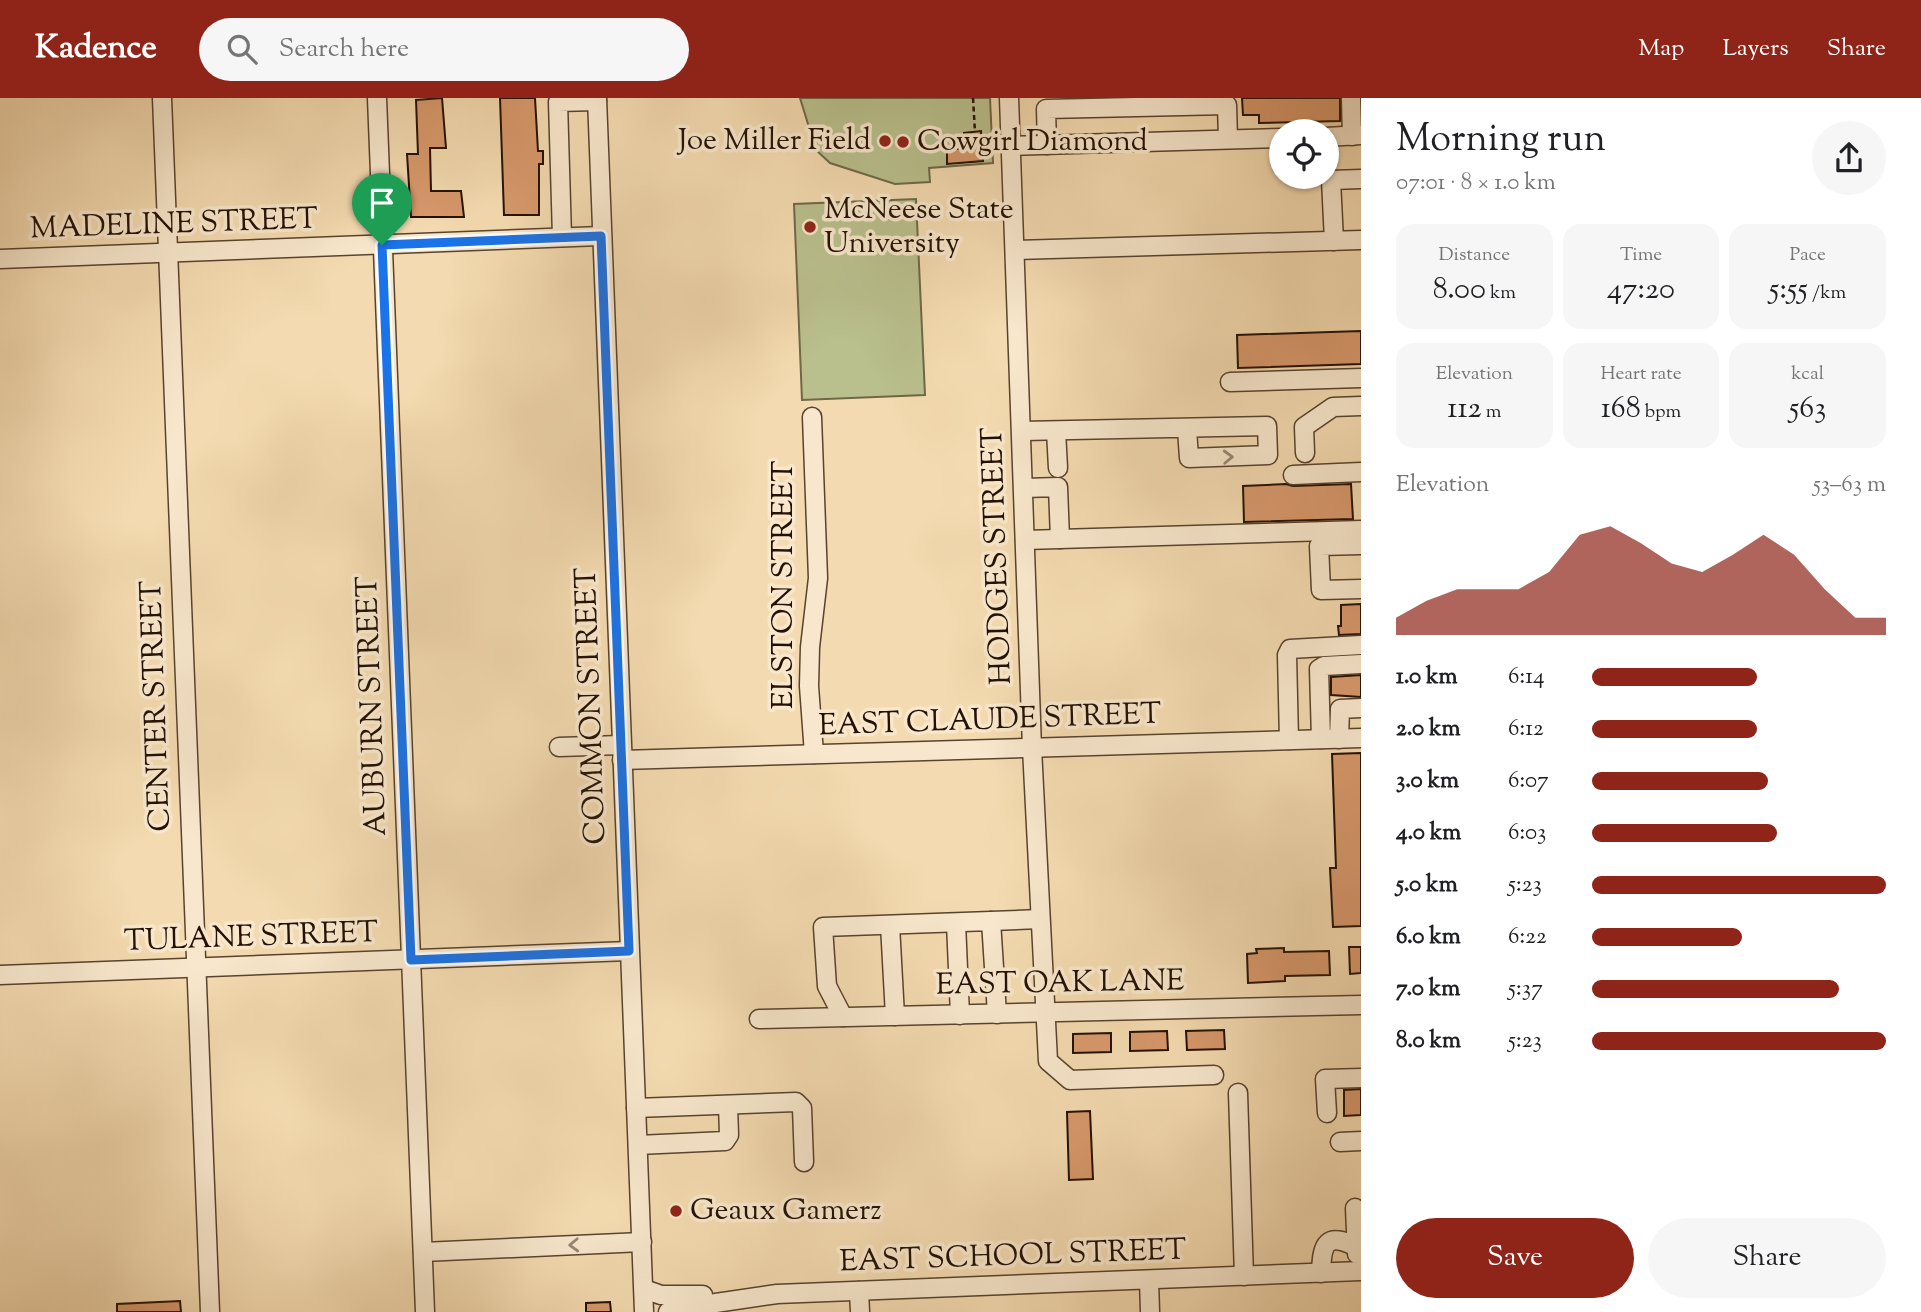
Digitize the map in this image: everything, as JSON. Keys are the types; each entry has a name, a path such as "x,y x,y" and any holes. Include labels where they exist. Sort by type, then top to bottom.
{"street":[{"name":"CENTER STREET","path":"162,98 210,1312"},
{"name":"AUBURN STREET","path":"377,98 425,1312"},
{"name":"HODGES STREET","path":"1009,98 1032,748 1048,1061 1070,1080 1214,1076"},
{"path":"1339,136 1357,136 1351,98"},
{"path":"562,237 558,102 597,99"},
{"name":"COMMON STREET","path":"597,99 643,1312"},
{"path":"1047,145 1046,109 1227,105 1228,139"},
{"path":"1011,146 1269,138"},
{"path":"1334,241 1331,180 1361,179"},
{"name":"MADELINE STREET","path":"0,259 601,236"},
{"path":"1016,250 1361,240"},
{"path":"1230,382 1361,378"},
{"path":"1305,453 1304,427 1333,407 1361,405"},
{"name":"ELSTON STREET","path":"812,416 818,578 810,647 809,686 814,754"},
{"path":"1022,431 1267,426 1268,455 1189,458 1187,429"},
{"path":"1056,431 1058,468"},
{"path":"1293,474 1361,472"},
{"path":"1024,488 1058,487 1060,539"},
{"path":"1025,540 1361,530"},
{"path":"1361,545 1319,547 1321,590 1361,589"},
{"path":"1289,740 1287,655 1290,649 1361,645"},
{"path":"1321,739 1319,669 1324,666 1361,664"},
{"path":"1339,739 1340,709 1361,708"},
{"path":"1320,715 1338,714"},
{"name":"EAST CLAUDE STREET","path":"559,747 621,753 814,754 1361,738"},
{"path":"842,1017 827,986 823,927 1040,919"},
{"path":"991,921 997,1014"},
{"path":"956,923 960,1015"},
{"path":"890,925 895,1016"},
{"name":"TULANE STREET","path":"0,975 629,951"},
{"name":"EAST OAK LANE","path":"759,1019 1361,1005"},
{"path":"1327,1113 1325,1079 1361,1078"},
{"path":"1238,1093 1244,1276"},
{"path":"636,1108 800,1104 804,1162"},
{"path":"638,1144 724,1141 729,1135 728,1105"},
{"path":"1340,1142 1361,1141"},
{"path":"1355,1208 1360,1271"},
{"path":"1321,1273 1321,1250 1325,1244 1333,1240 1357,1247"},
{"path":"423,1252 642,1242"},
{"name":"EAST SCHOOL STREET","path":"668,1312 682,1307 777,1294 1360,1271"},
{"path":"1149,1280 1150,1312"},
{"path":"644,1289 662,1295 777,1294"},
{"path":"859,1291 860,1312"}],"path":[{"path":"973,98 975,132"}],"green space":[{"name":"Cowgirl Diamond","path":"800,98 990,98 993,163 929,168 930,182 895,184 830,163 816,150"},
{"path":"916,199 925,395 802,400 794,204"}],"building":[{"path":"442,98 446,148 430,148 431,191 461,191 464,217 411,217 407,154 418,154 416,100"},
{"path":"500,98 535,98 538,151 543,151 543,164 539,164 539,215 504,215"},
{"path":"1242,98 1340,98 1340,121 1269,119 1269,123 1259,123 1259,115 1243,115"},
{"path":"981,131 983,161 947,164 947,150 965,148 964,133"},
{"path":"1361,331 1361,364 1238,368 1237,335"},
{"path":"1351,484 1353,519 1244,522 1243,486"},
{"path":"1361,604 1361,634 1339,635 1341,605"},
{"path":"1361,675 1361,697 1331,695 1331,677"},
{"path":"1361,753 1361,926 1333,927 1330,868 1336,868 1332,754"},
{"path":"1349,947 1361,947 1361,973 1350,974"},
{"path":"1284,948 1284,952 1329,951 1330,975 1285,976 1285,981 1248,983 1247,954 1257,953 1256,949"},
{"path":"1224,1030 1225,1049 1187,1050 1186,1031"},
{"path":"1167,1031 1168,1050 1130,1051 1130,1032"},
{"path":"1111,1033 1111,1052 1073,1053 1073,1034"},
{"path":"1361,1089 1361,1115 1344,1116 1344,1090"},
{"path":"1090,1111 1093,1179 1069,1180 1067,1112"},
{"path":"180,1301 181,1312 117,1312 117,1304"},
{"path":"610,1302 611,1312 586,1312 586,1303"}],"place":[{"name":"Joe Miller Field","path":"885,141"},
{"name":"Cowgirl Diamond","path":"903,142"},
{"name":"McNeese State University","path":"810,227"},
{"name":"Geaux Gamerz","path":"676,1211"}],"route":[{"path":"601,236 629,951 411,960 382,245 601,236"}]}
